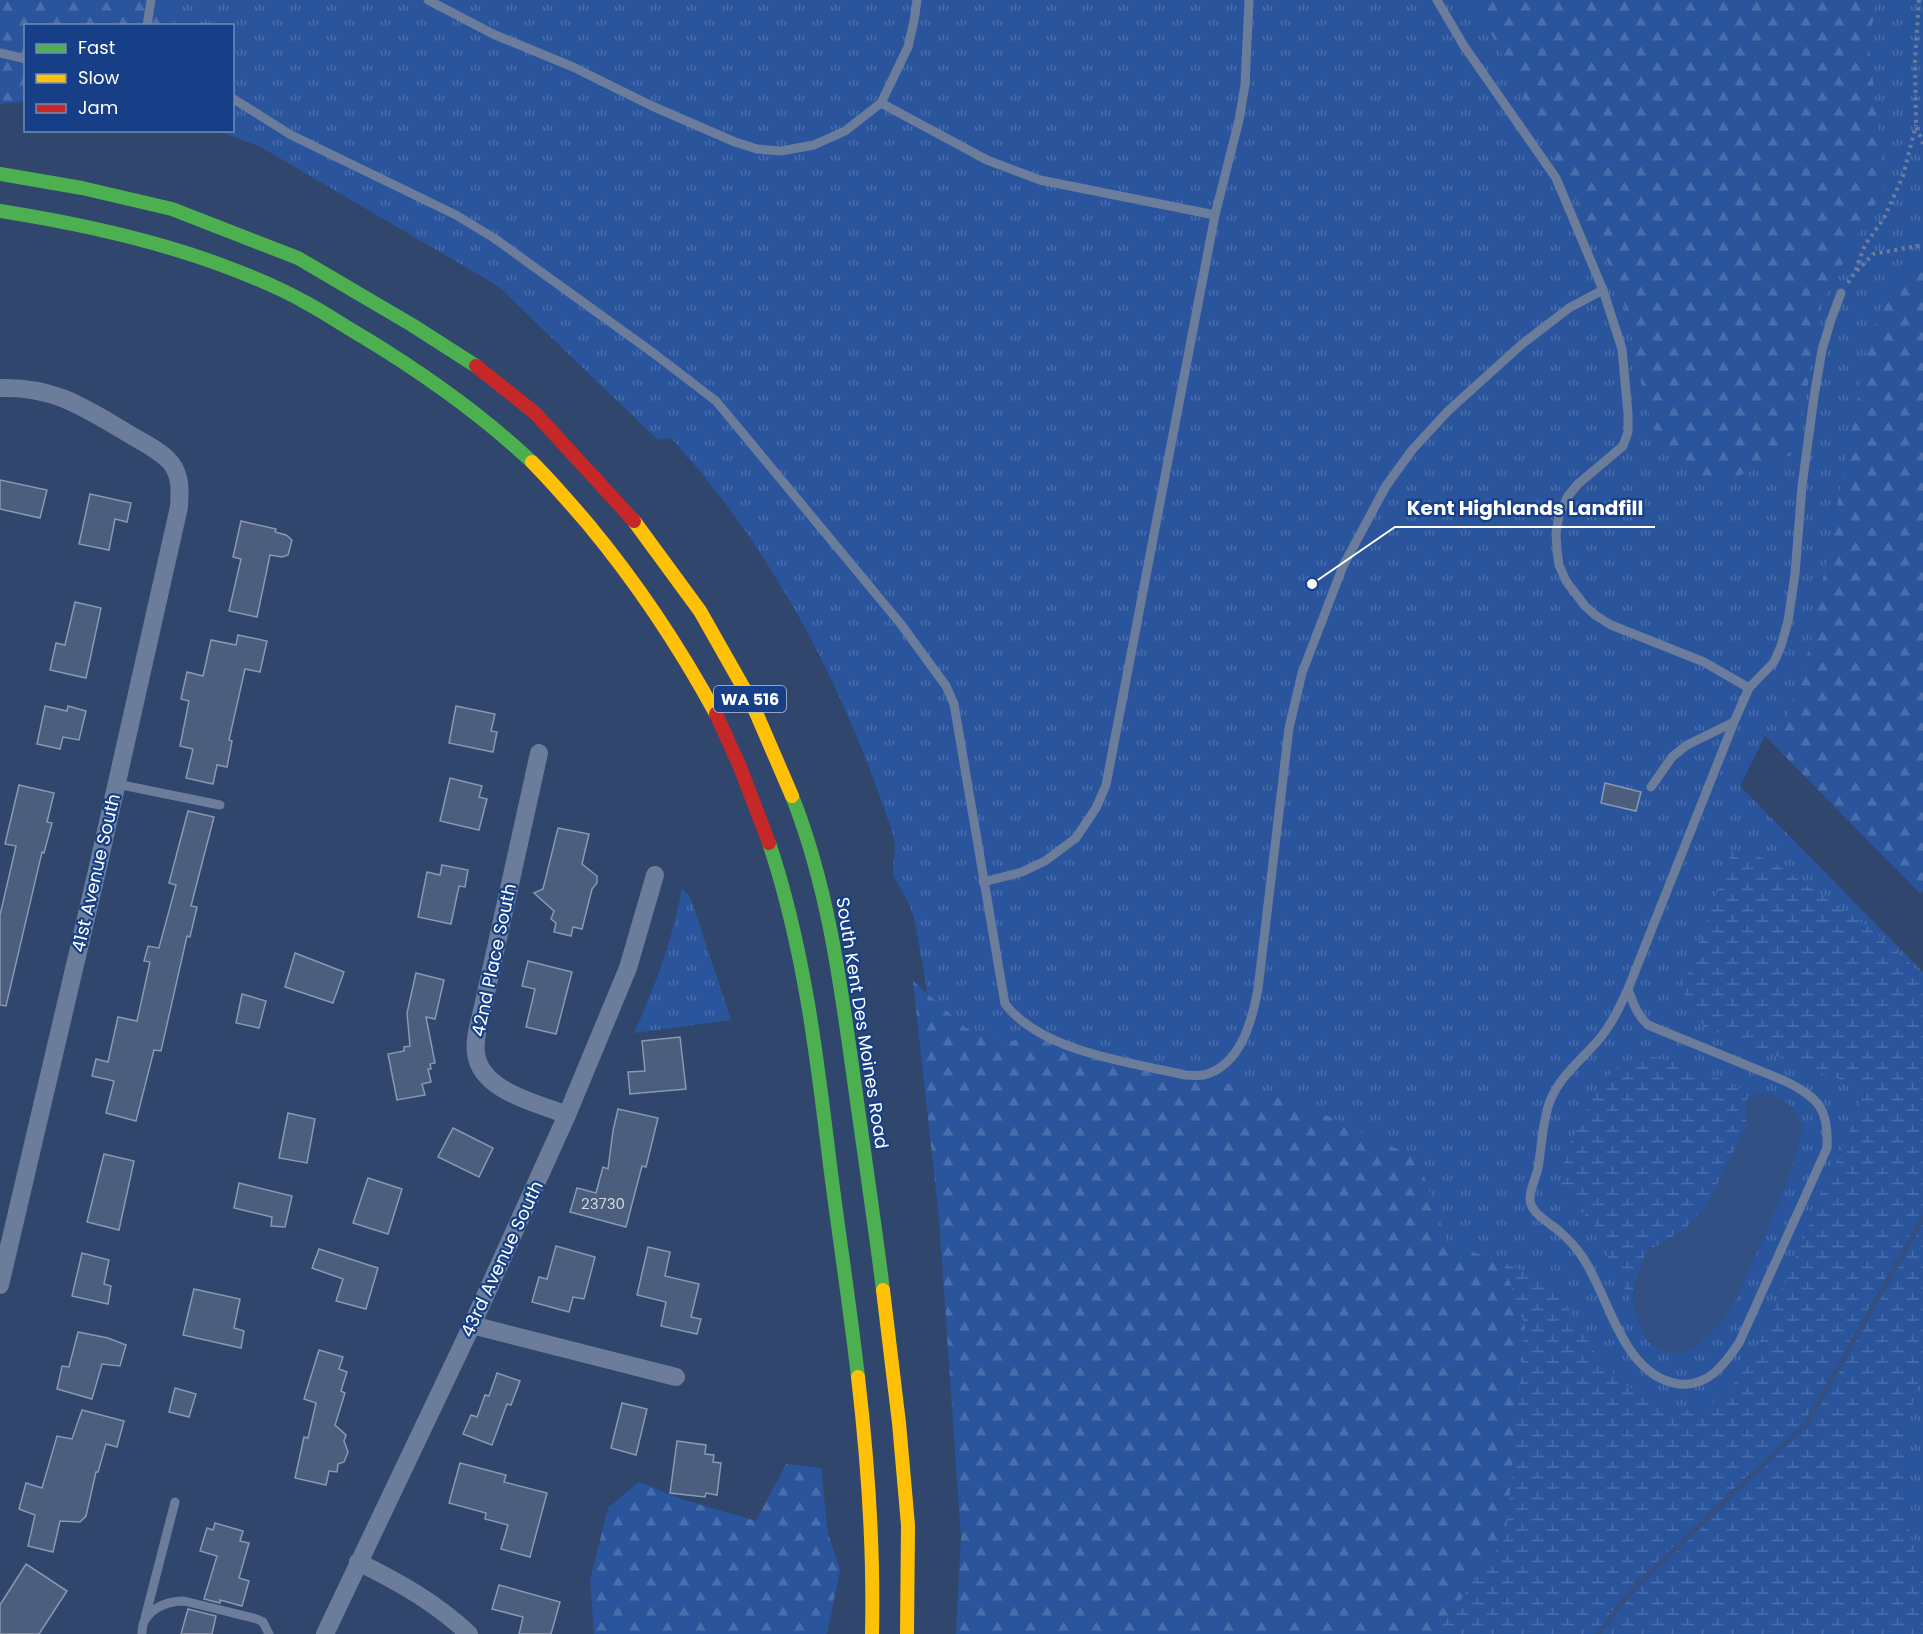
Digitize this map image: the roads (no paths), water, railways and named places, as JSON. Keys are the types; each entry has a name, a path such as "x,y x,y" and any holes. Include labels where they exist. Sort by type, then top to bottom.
{"highway":[{"name":"South Kent Des Moines Road","path":"0,174 82,188 182,213 298,258 412,325 477,368 536,413 633,520 700,611 751,701 765,733 793,799 825,902 844,1007 899,1423 908,1526 907,1634"},
{"name":"WA 516","path":"0,211 94,227 192,255 297,298 390,353 474,413 531,462 601,538 627,570 667,628 725,733 745,777 774,857 800,956 814,1046 863,1423 871,1532 872,1634"}],"street":[{"name":"41st Avenue South","path":"0,388 32,389 69,400 104,418 170,462 178,475 181,489 179,507 117,784 0,1285"},
{"name":"42nd Place South","path":"539,753 484,1000 475,1052 478,1066 492,1083 513,1094 567,1115"},
{"name":"43rd Avenue South","path":"325,1634 472,1325 567,1115 628,968 655,875"},
{"path":"472,1325 676,1377"},
{"path":"358,1562 427,1599 469,1634"}],"lane":[{"path":"147,24 151,0"},
{"path":"428,0 493,34 573,67 663,111 735,142 757,149 782,151 814,144 845,131 881,104 908,47 917,0"},
{"path":"983,882 1022,872 1045,861 1076,838 1096,808 1106,785 1215,215 1239,120 1245,85 1249,0"},
{"path":"1437,0 1464,46 1556,178 1603,290 1622,349 1628,432 1623,446 1578,484 1568,496 1559,515 1556,533 1559,565 1574,594 1595,615 1611,626 1704,662 1749,688"},
{"path":"0,53 24,59"},
{"path":"234,99 291,135 456,215 494,238 716,401 900,623 946,686 954,704 1005,1004 1014,1016 1037,1031 1079,1051 1185,1075 1202,1075 1226,1061 1241,1043 1254,1010 1263,955 1289,728 1302,673 1343,566 1386,486 1412,450 1448,411 1521,345 1569,308 1603,290"},
{"path":"881,104 987,160 1040,180 1215,215"},
{"path":"1628,989 1635,1009 1648,1025 1785,1081 1806,1092 1815,1100 1827,1121 1827,1148 1739,1344 1712,1376 1698,1383 1686,1384 1663,1379 1640,1362 1622,1339 1590,1268 1580,1252 1561,1232 1531,1207 1530,1200 1538,1170 1544,1124 1550,1101 1569,1070 1601,1037 1614,1018 1628,989 1749,688 1774,662 1781,646 1788,621 1795,574 1802,486 1822,350 1841,293"},
{"path":"1651,787 1672,757 1687,745 1734,722"},
{"path":"117,784 220,805"},
{"path":"141,1634 175,1502"},
{"path":"144,1620 162,1605 184,1601 263,1622 269,1634"}],"waterway":[{"path":"1598,1634 1633,1589 1807,1423 1923,1218"}],"place":[{"name":"Kent Highlands Landfill","path":"1312,584"}]}
